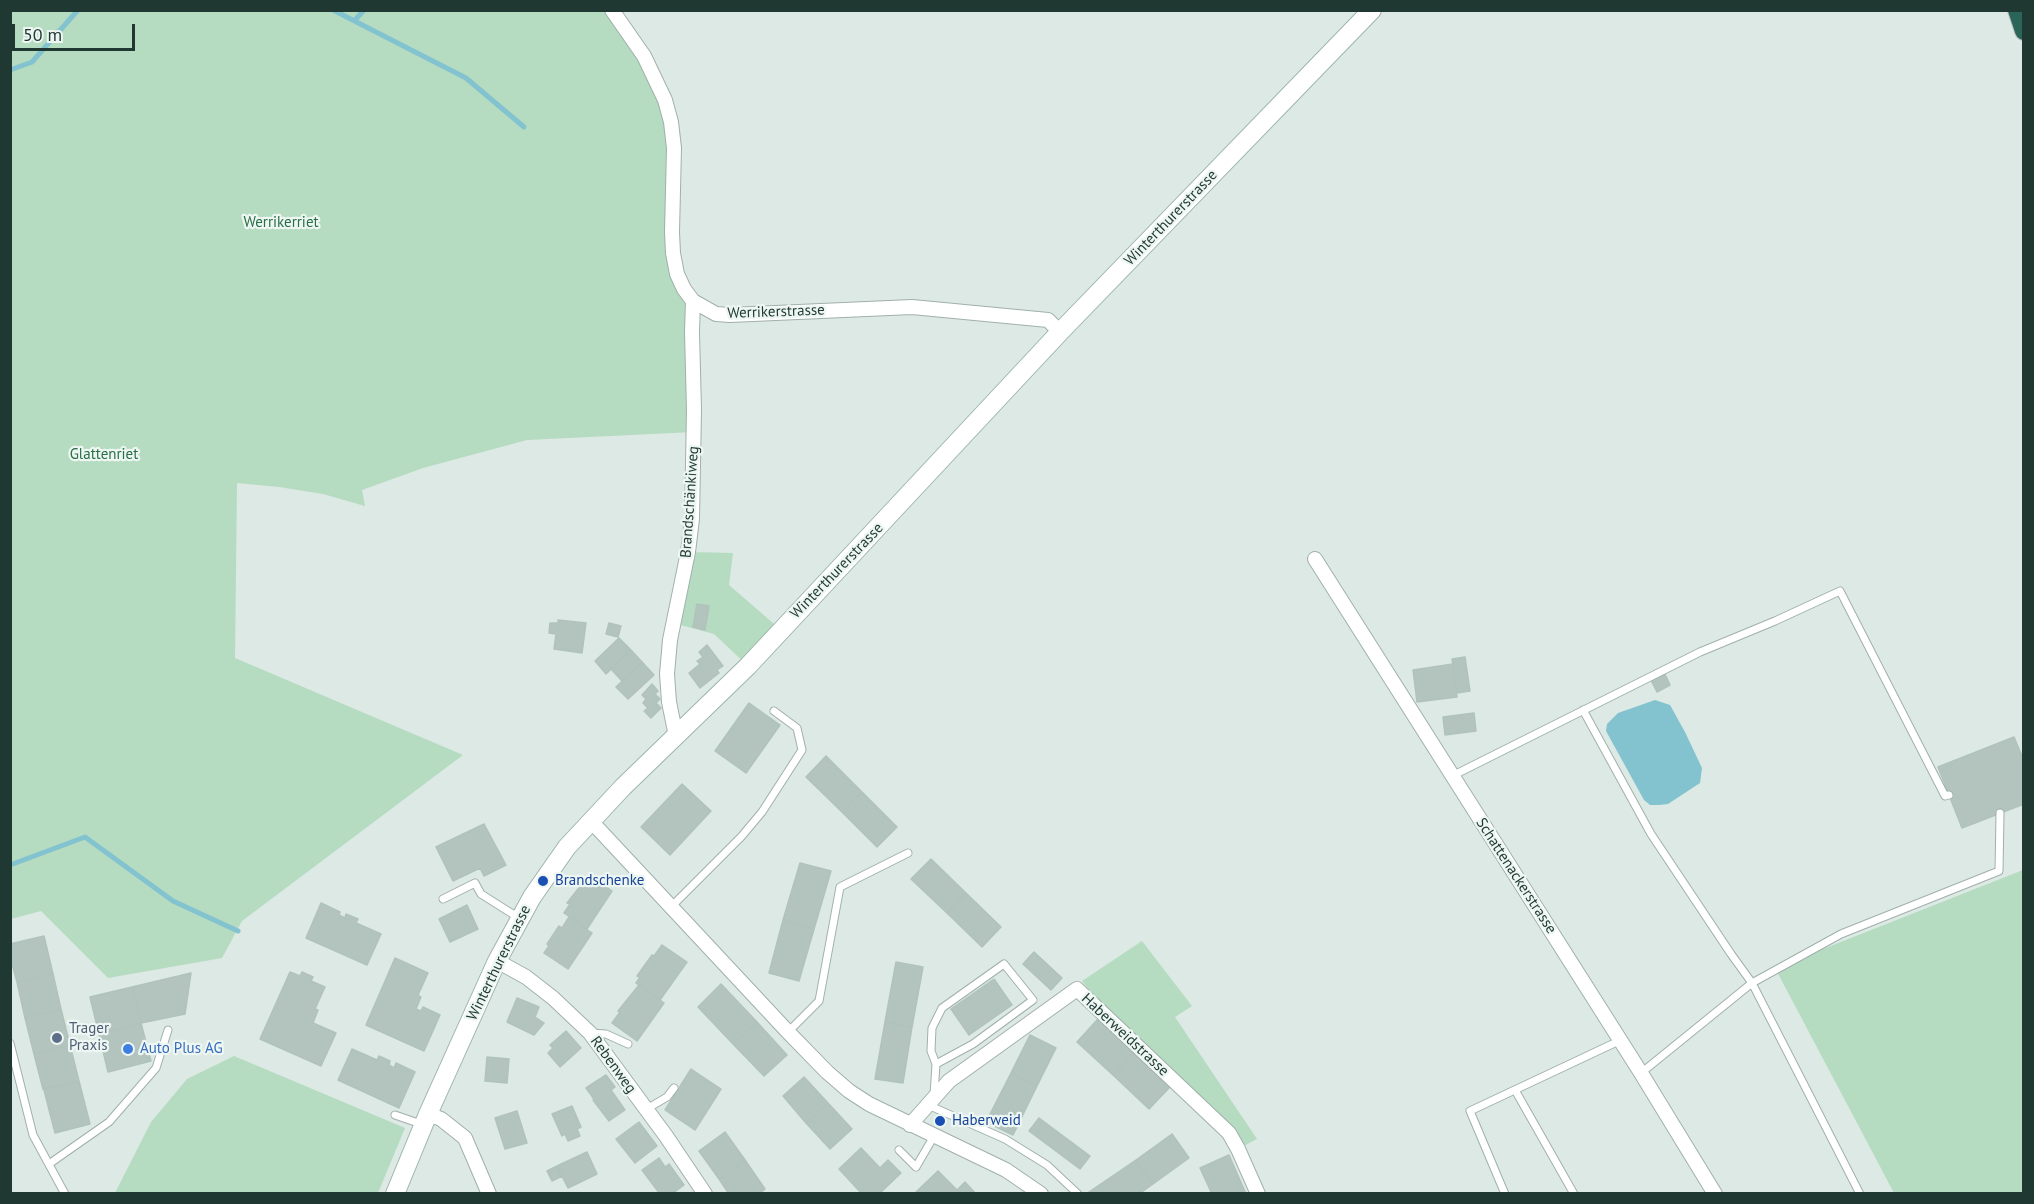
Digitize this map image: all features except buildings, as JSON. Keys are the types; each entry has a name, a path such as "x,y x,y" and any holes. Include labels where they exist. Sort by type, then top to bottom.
{"highway":[{"path":"2017,10 2024,31"}],"main road":[{"name":"Winterthurerstrasse","path":"395,1194 496,961 519,918 555,862 590,820 748,666 1060,332 1372,10"}],"street":[{"path":"612,10 644,56 665,100 674,148 673,253 677,274 693,301"},
{"name":"Werrikerstrasse","path":"693,301 716,314 730,315 912,307 1048,320 1060,332"},
{"name":"Brandschänkiweg","path":"676,736 667,687 667,658 688,552 694,495 693,301"},
{"name":"Schattenackerstrasse","path":"1315,559 1621,1040 1715,1194"},
{"path":"590,820 788,1032 849,1091 910,1125 1006,1170 1041,1194"},
{"name":"Rebenweg","path":"496,961 526,977 553,998 590,1033 666,1136 705,1194"},
{"name":"Haberweidstrasse","path":"910,1125 949,1081 1077,989 1228,1133 1238,1149 1258,1194"},
{"path":"426,1119 441,1119 465,1138 489,1194"}],"lane":[{"path":"1452,776 1700,652 1840,591 1945,796 1949,795"},
{"path":"1583,710 1651,834 1752,983 1860,1194"},
{"path":"671,907 741,837 762,812 802,750 797,728 774,711"},
{"path":"1641,1073 1752,983 1841,934 1999,871 2000,813"},
{"path":"788,1032 819,1001 840,887 908,853"},
{"path":"443,898 475,883 481,894 519,918"},
{"path":"936,1064 973,1044 1033,1000 1004,964 942,1008 932,1028 931,1051 936,1064 931,1101 1005,1139 1047,1165 1078,1194"},
{"path":"49,1164 109,1122 156,1068 168,1030"},
{"path":"590,1033 606,1034 628,1044"},
{"path":"1505,1194 1470,1111 1621,1040"},
{"path":"10,1043 33,1135 65,1194"},
{"path":"645,1110 667,1097 674,1088"},
{"path":"1515,1090 1574,1194"},
{"path":"395,1115 426,1119"},
{"path":"899,1150 916,1167 934,1136"}],"green space":[{"name":"Werrikerriet","path":"11,11 612,11 665,100 673,253 693,301 694,432 527,440 423,468 362,490 365,506 323,494 237,483 235,658 463,755 242,921 222,958 108,978 41,911 11,919"},
{"path":"688,552 733,553 729,585 781,630 748,666 714,634 673,623"},
{"path":"2023,870 2023,1193 1894,1193 1775,968"},
{"path":"1142,941 1192,1006 1175,1017 1257,1139 1238,1149 1136,1045 1082,981"},
{"path":"234,1056 405,1128 378,1193 115,1193 151,1122 187,1079"}],"water":[{"path":"1655,700 1670,705 1702,768 1700,783 1668,804 1650,805 1644,800 1606,731 1607,724 1618,713"}],"waterway":[{"path":"10,70 32,62 78,10"},
{"path":"333,10 466,78 524,127"},
{"path":"355,20 364,10"},
{"path":"10,865 85,837 173,901 238,931"}],"place":[{"name":"Brandschenke","path":"543,881"},
{"name":"Trager Praxis","path":"57,1038"},
{"name":"Auto Plus AG","path":"128,1049"},
{"name":"Haberweid","path":"940,1121"}],"park label":[{"name":"Glattenriet","path":"104,455"}]}
